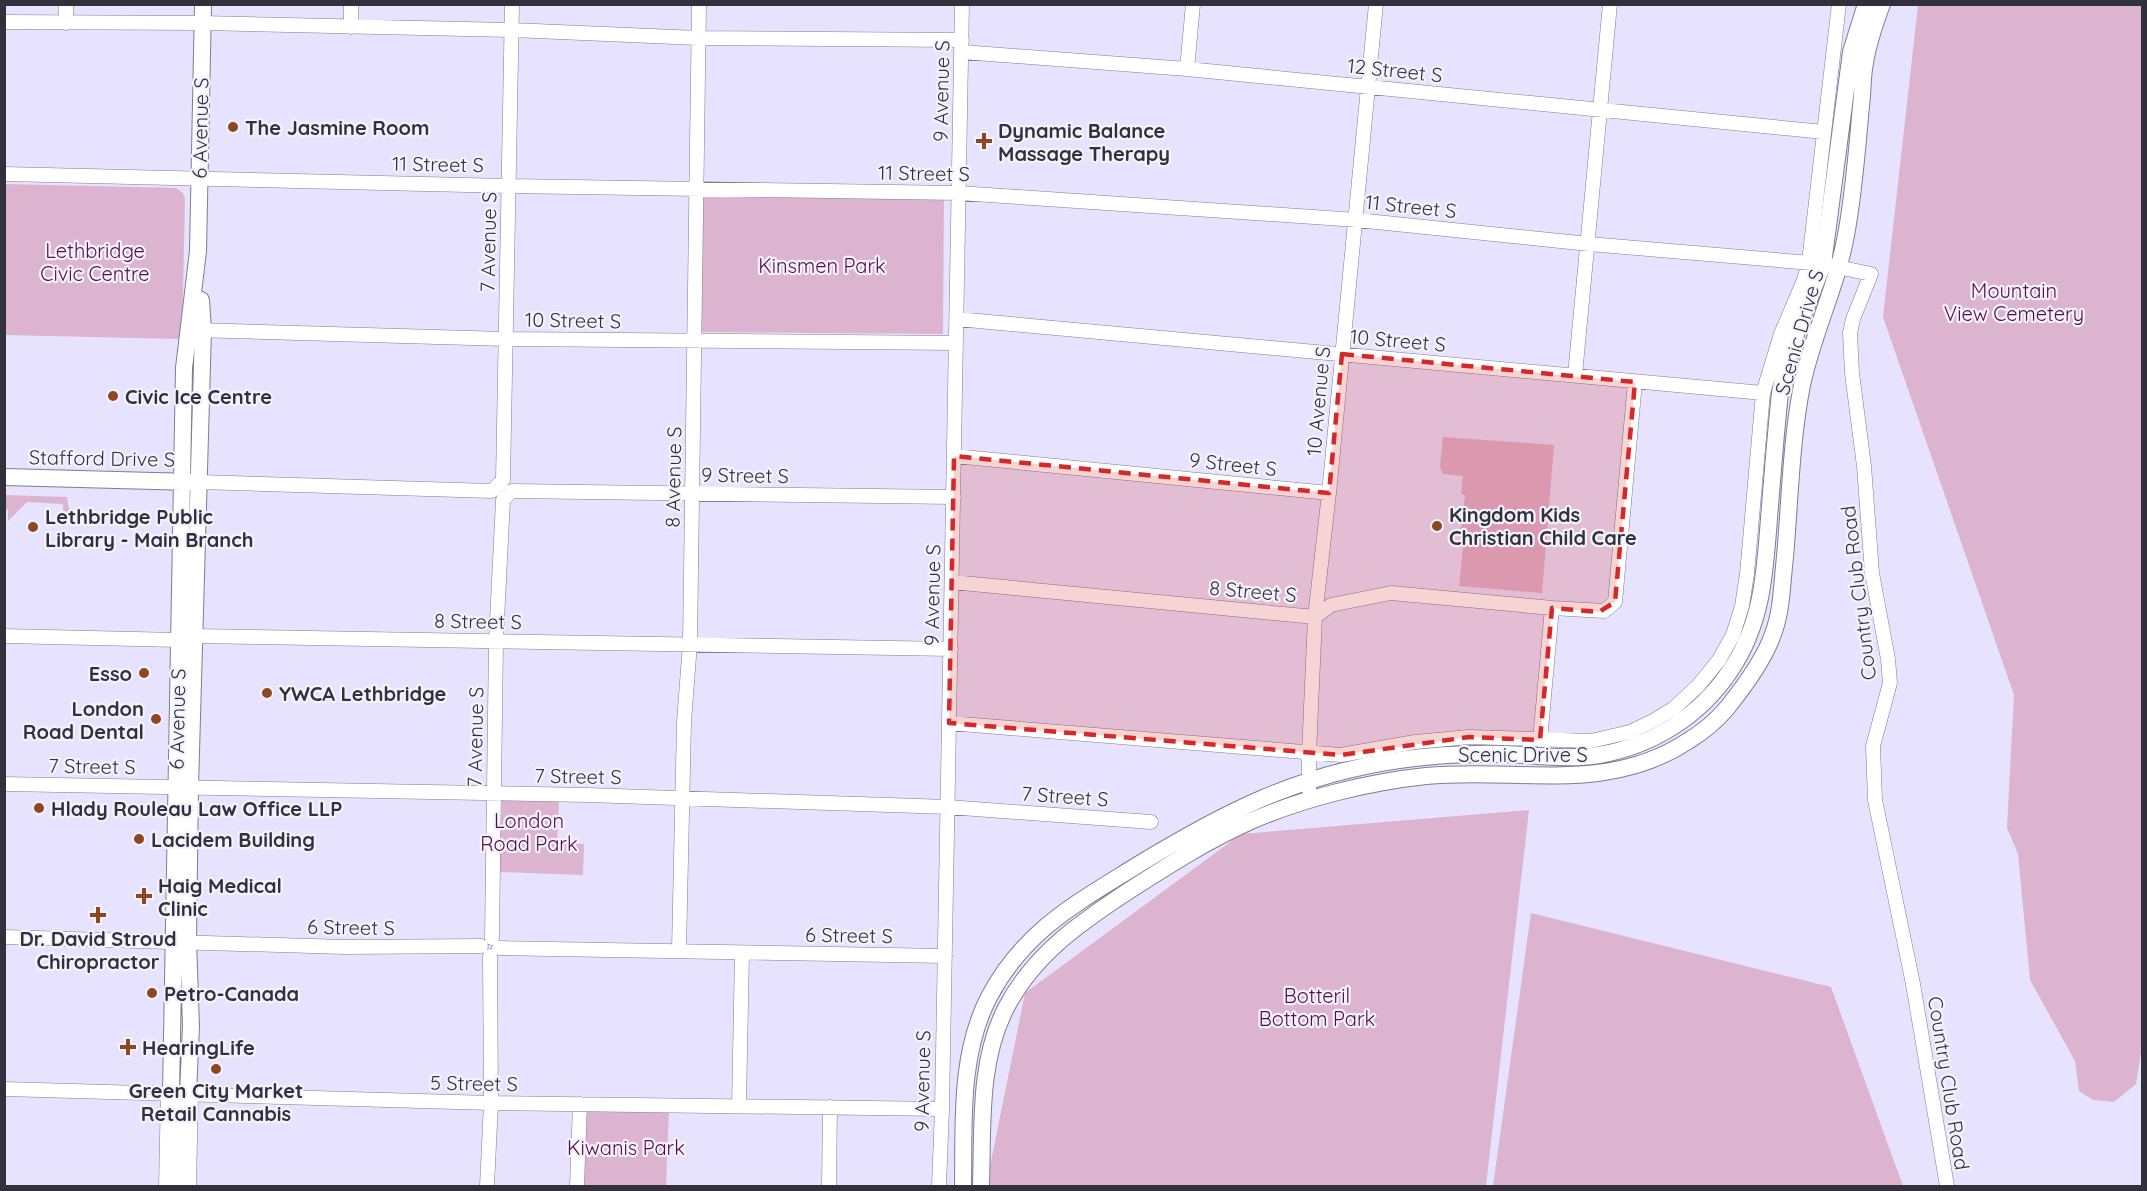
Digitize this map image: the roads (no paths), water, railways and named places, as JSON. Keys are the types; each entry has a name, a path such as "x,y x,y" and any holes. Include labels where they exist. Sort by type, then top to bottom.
{"highway":[{"name":"6 Avenue S","path":"169,1186 179,1094"},
{"name":"6 Avenue S","path":"179,1094 186,1186"}],"main road":[{"name":"6 Avenue S","path":"179,1094 191,1026 181,941 182,787 190,482 184,368 196,330 203,4"},
{"name":"Scenic Drive S","path":"963,1186 964,1118 970,1049 989,998 1013,959 1040,930 1067,909 1231,811 1309,780 1358,767 1432,757 1504,754 1597,755 1638,744 1669,730 1711,696 1730,672 1743,649 1762,596 1780,393 1816,263 1851,52 1866,4"},
{"name":"Scenic Drive S","path":"981,1186 983,1103 993,1042 1005,1010 1027,974 1054,944 1090,916 1176,860 1252,821 1309,801 1373,785 1424,777 1497,774 1576,777 1629,768 1653,761 1678,748 1705,730 1724,712 1748,680 1773,634 1781,591 1803,383 1824,311 1840,268 1847,231 1864,64 1882,4"},
{"name":"Stafford Drive S","path":"4,477 190,482"}],"street":[{"path":"66,4 66,23"},
{"path":"351,4 351,27"},
{"name":"7 Avenue S","path":"190,482 492,491 503,480 512,4"},
{"name":"8 Avenue S","path":"679,950 684,722 690,643 699,4"},
{"name":"9 Avenue S","path":"939,1186 950,723 962,4"},
{"path":"1186,69 1193,4"},
{"name":"10 Avenue S","path":"1309,801 1315,617 1376,4"},
{"path":"1575,375 1610,4"},
{"name":"Scenic Drive S","path":"950,723 1341,755 1416,742 1469,737 1591,741 1630,732 1673,709 1698,686 1719,660 1733,635 1742,606 1747,574 1763,393 1781,334 1804,280 1816,263 1824,132 1839,4"},
{"name":"12 Street S","path":"4,22 203,23 512,30 962,46 1824,132"},
{"name":"11 Street S","path":"4,174 509,186 959,193 1356,220 1589,244 1816,263 1840,268"},
{"name":"Country Club Road","path":"1840,268 1871,274 1850,333 1852,373 1864,466 1872,573 1888,658 1890,683 1873,746 1873,783 1913,984 1947,1186"},
{"name":"10 Street S","path":"957,319 1763,393"},
{"name":"10 Street S","path":"196,330 506,339 956,343"},
{"name":"8 Street S","path":"952,582 1315,617 1331,606 1391,592 1599,612 1615,602 1635,382"},
{"name":"9 Street S","path":"954,456 1329,493"},
{"name":"9 Street S","path":"503,500 512,491 954,497"},
{"name":"7 Avenue S","path":"487,1186 491,1103 496,641 503,500"},
{"path":"1540,740 1552,608"},
{"name":"8 Street S","path":"4,636 690,643 951,649"},
{"name":"7 Street S","path":"4,784 682,798 948,807 1151,822"},
{"name":"6 Street S","path":"4,937 345,947 491,947 945,956"},
{"path":"739,1106 742,953"},
{"name":"5 Street S","path":"4,1089 491,1103 942,1109"},
{"path":"577,1186 580,1104"},
{"path":"829,1186 830,1107"}],"place":[{"name":"The Jasmine Room","path":"233,127"},
{"name":"Dynamic Balance Massage Therapy","path":"984,141"},
{"name":"Civic Ice Centre","path":"113,396"},
{"name":"Kingdom Kids Christian Child Care","path":"1437,526"},
{"name":"Lethbridge Public Library - Main Branch","path":"33,527"},
{"name":"Esso","path":"144,673"},
{"name":"YWCA Lethbridge","path":"267,693"},
{"name":"London Road Dental","path":"156,719"},
{"name":"Hlady Rouleau Law Office LLP","path":"39,808"},
{"name":"Lacidem Building","path":"139,839"},
{"name":"Haig Medical Clinic","path":"144,896"},
{"name":"Dr. David Stroud Chiropractor","path":"98,915"},
{"name":"Petro-Canada","path":"152,993"},
{"name":"HearingLife","path":"128,1047"},
{"name":"Green City Market Retail Cannabis","path":"216,1069"}],"park label":[{"name":"Lethbridge Civic Centre","path":"95,262"},
{"name":"Kinsmen Park","path":"822,265"},
{"name":"Mountain View Cemetery","path":"2014,302"},
{"name":"London Road Park","path":"529,832"},
{"name":"Botteril Bottom Park","path":"1317,1006"},
{"name":"Kiwanis Park","path":"626,1147"}]}
